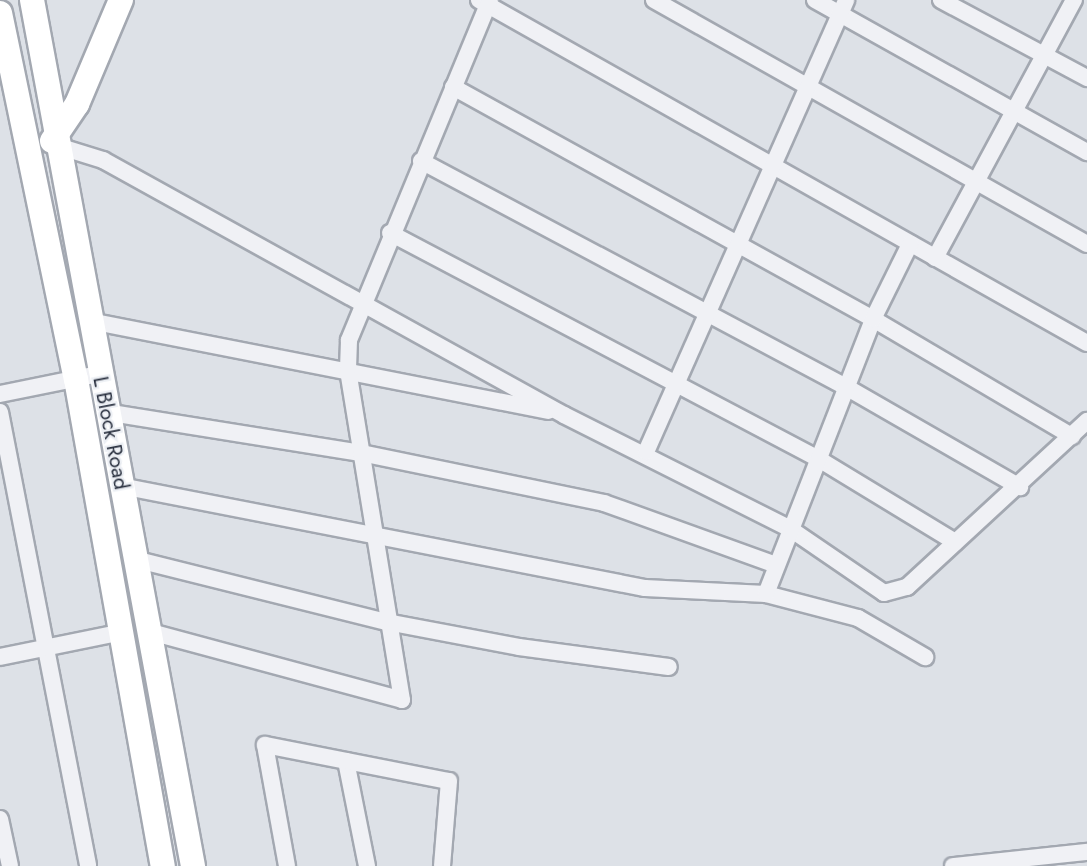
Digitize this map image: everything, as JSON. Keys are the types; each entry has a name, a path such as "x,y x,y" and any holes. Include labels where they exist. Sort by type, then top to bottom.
{"main road":[{"name":"L Block Road","path":"32,0 90,321 87,376 105,412 135,558 135,632 164,866"},
{"path":"31,161 59,141 121,0"},
{"name":"L Block Road","path":"0,12 7,77 87,376 135,632 193,866"},
{"path":"7,77 45,65"}],"street":[{"path":"654,0 1087,244"},
{"path":"815,0 844,7 1015,112 1087,152"},
{"path":"941,0 1044,52 1087,78"},
{"path":"935,258 1074,0"},
{"path":"0,657 135,632 402,700 387,622 378,540 348,369 349,340 361,301 453,87 485,2 1087,343"},
{"path":"646,452 844,7"},
{"path":"453,87 737,247 873,319 1072,436"},
{"path":"59,141 103,160 564,415 646,452 789,528 885,593 907,587 955,542 1020,487 1087,421"},
{"path":"421,161 707,316 846,387 1020,487"},
{"path":"390,233 675,386 817,458 955,542"},
{"path":"766,594 773,564 873,319 910,244"},
{"path":"90,321 348,369 564,415"},
{"path":"0,394 87,376"},
{"path":"0,412 49,647 88,866"},
{"path":"105,412 361,453 604,503 773,564"},
{"path":"122,486 378,540 645,588 766,594 858,618 925,657"},
{"path":"135,558 387,622 519,647 669,667"},
{"path":"287,866 266,745 449,781 442,866"},
{"path":"346,761 367,866"},
{"path":"0,819 10,866"},
{"path":"953,866 1087,852"}]}
